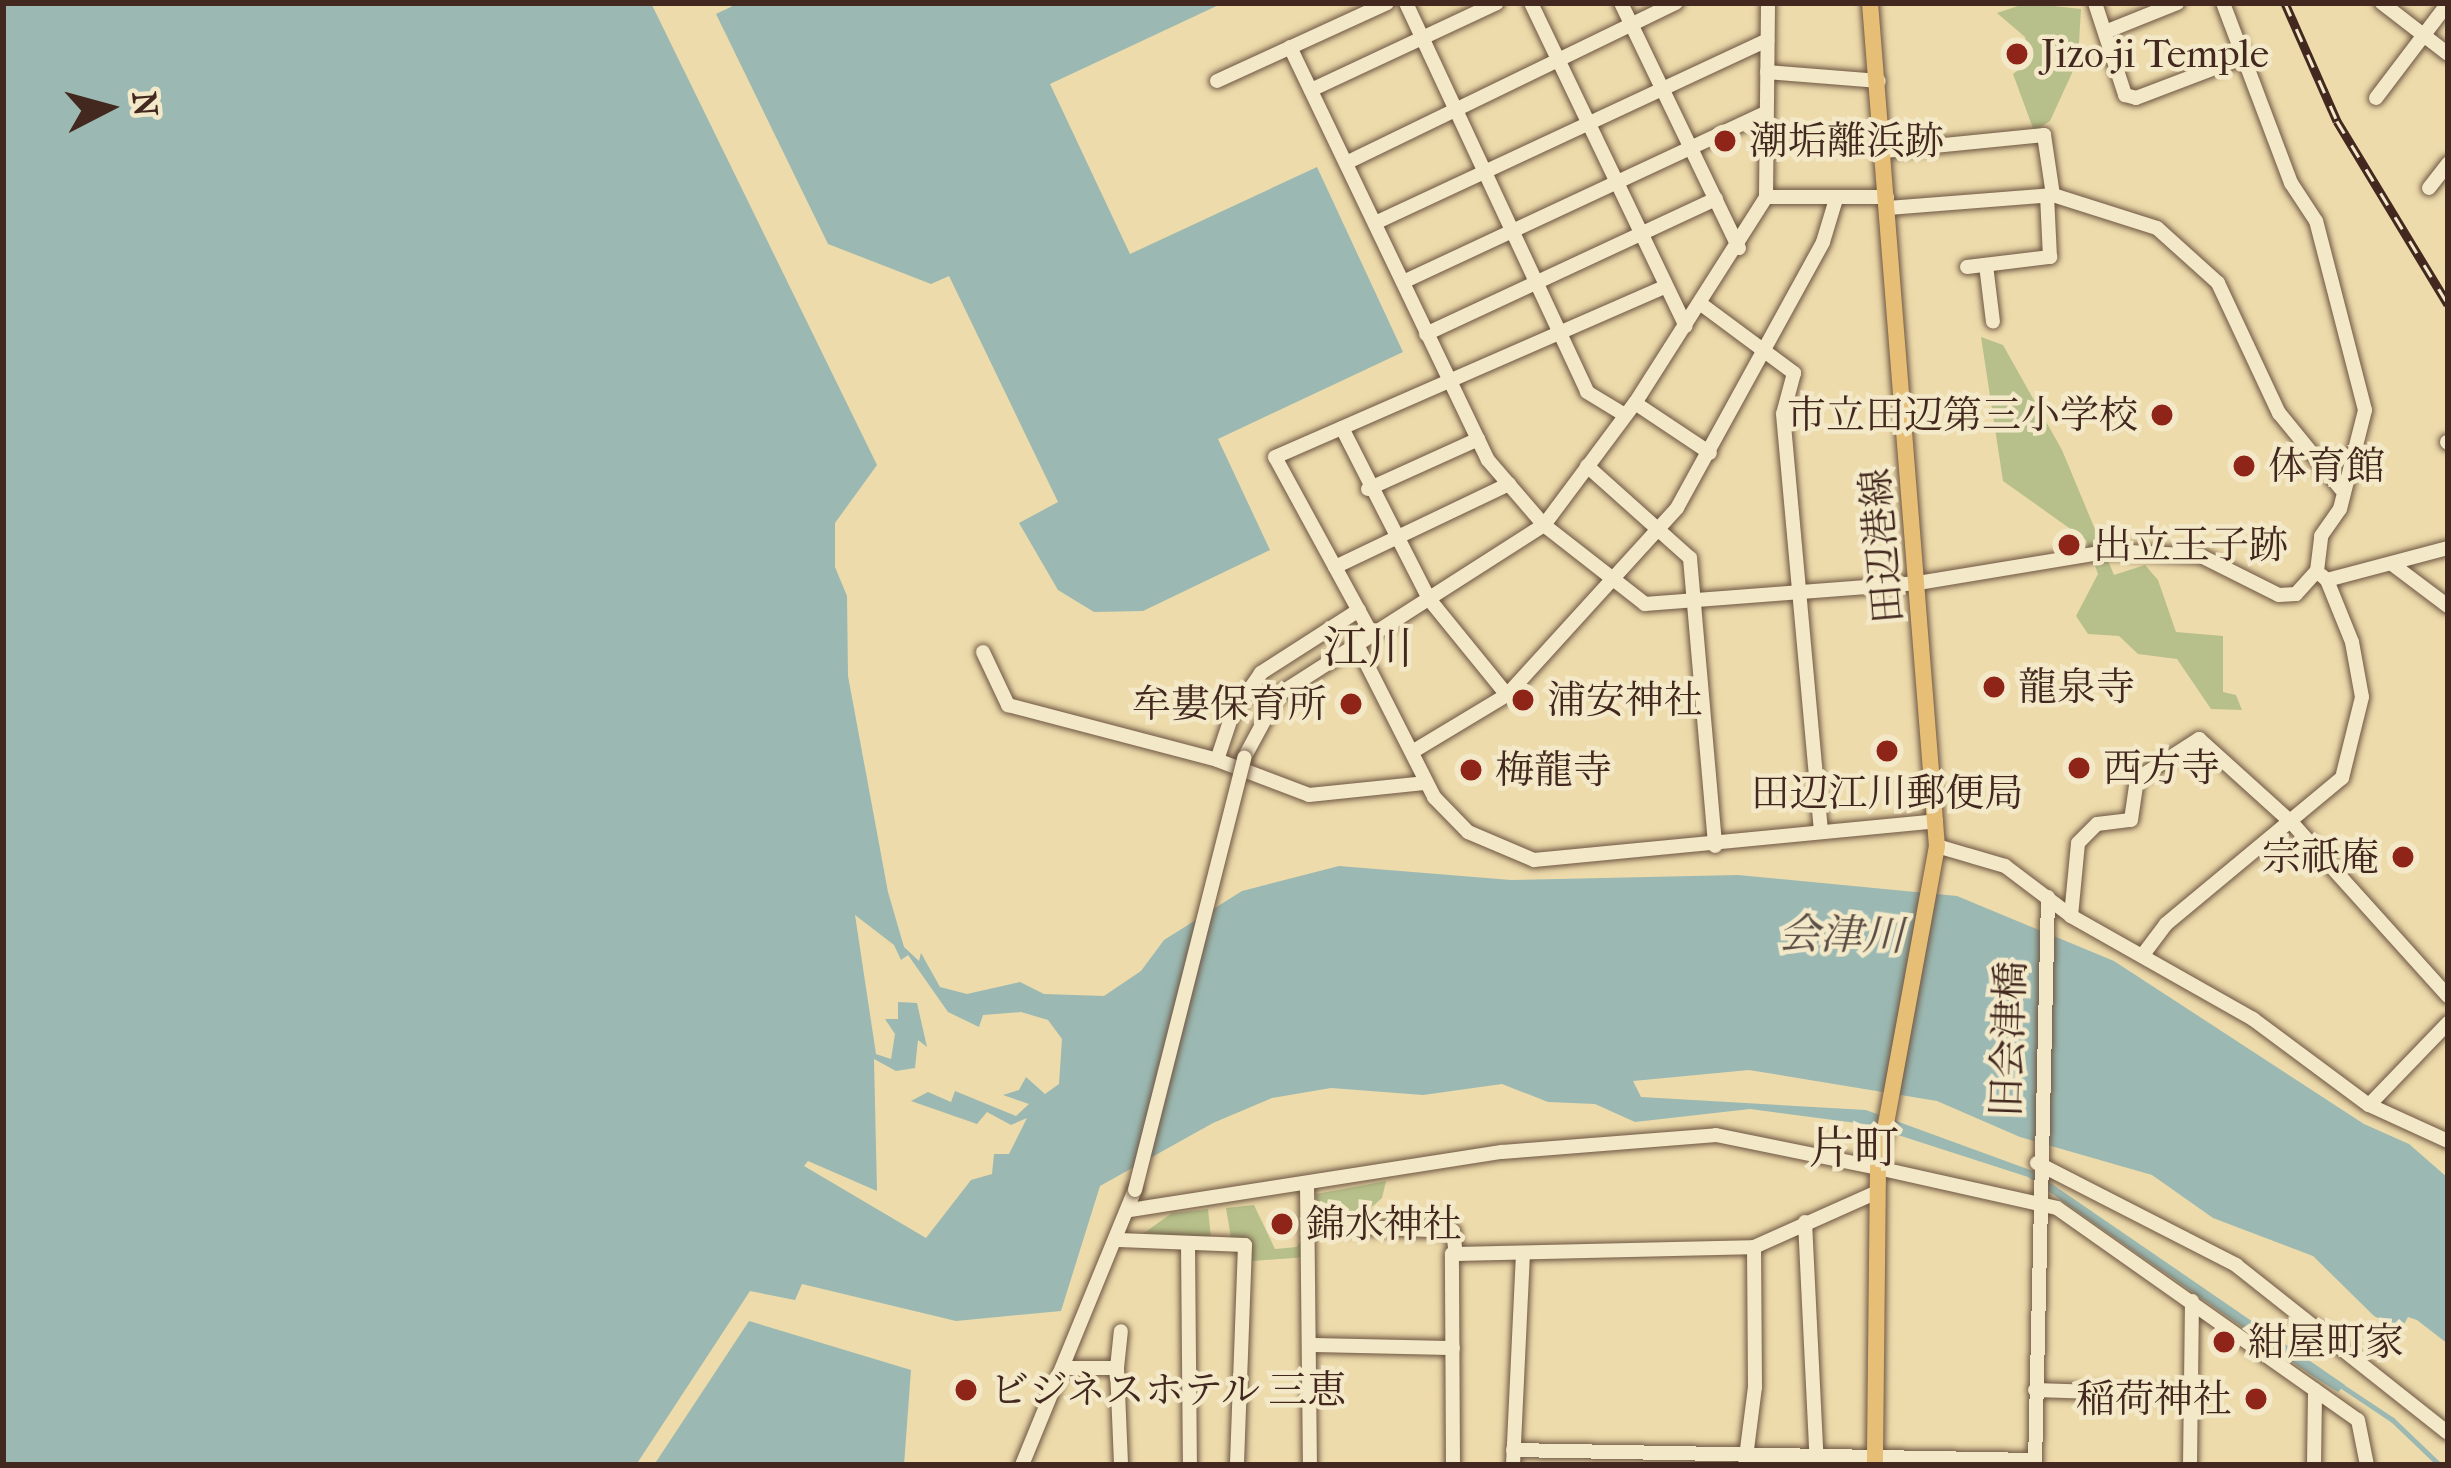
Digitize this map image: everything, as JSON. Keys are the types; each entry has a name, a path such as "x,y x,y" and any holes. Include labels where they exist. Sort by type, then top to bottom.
{"main road":[{"name":"田辺港線","path":"1870,3 1937,846 1880,1160"},
{"path":"1875,1460 1880,1160"}],"street":[{"path":"1217,81 1387,3"},
{"path":"1406,3 1587,392 1630,409 1710,453"},
{"path":"1311,90 1497,3"},
{"path":"1531,3 1685,326"},
{"path":"1621,3 1739,248"},
{"path":"1346,163 1676,3"},
{"path":"1022,1465 1130,1210 1244,758 1278,695 1544,525 1630,409 1739,248 1766,197 1768,3"},
{"path":"2095,3 2125,95 2137,98 2244,57"},
{"path":"2105,32 2177,3"},
{"path":"2144,952 2166,924 2342,778 2362,698 2352,642 2322,576 2341,489 2357,458 2366,410 2315,221 2290,183 2223,3"},
{"path":"2382,3 2448,54"},
{"path":"2376,98 2448,3"},
{"path":"1375,224 1767,40"},
{"path":"1290,47 1478,439 1544,525 1645,604 1918,583 2112,551 2201,556 2278,595 2296,594 2322,576 2448,548"},
{"path":"1767,72 1879,81"},
{"path":"1403,282 1766,112"},
{"path":"1884,152 2044,135 2050,257 1967,266"},
{"path":"2429,188 2448,164"},
{"path":"1766,197 1887,202 2050,195 2122,211 2199,260 2234,309 2279,412 2341,489"},
{"path":"1426,334 1716,199"},
{"path":"1412,752 1507,695 1658,529 1710,453 1822,242 1836,199"},
{"path":"1986,265 1993,322"},
{"path":"1371,633 1275,457 1664,287"},
{"path":"1701,304 1794,373 1783,415 1821,829"},
{"path":"1342,428 1368,489 1429,599 1507,695"},
{"path":"1368,489 1478,439"},
{"path":"1587,466 1690,558 1715,846"},
{"path":"1335,566 1509,484"},
{"path":"2392,564 2448,606"},
{"path":"1217,760 1232,715 1261,673 1359,610"},
{"path":"1357,643 1426,783 1468,832 1534,860 1936,821"},
{"path":"983,652 1008,705 1217,760 1309,794 1426,783"},
{"path":"2072,916 2078,843 2097,824 2131,820 2137,779 2178,747 2199,739 2218,750 2292,823 2448,995"},
{"path":"1937,846 2005,866 2072,916 2144,952 2369,1105 2448,1141"},
{"name":"旧会津橋","path":"2035,1462 2036,1202 2048,897"},
{"path":"2369,1105 2448,1023"},
{"path":"1130,1210 1502,1152 1717,1135 1880,1160 2057,1208 2365,1430 2367,1465"},
{"path":"2037,1163 2236,1264 2448,1433"},
{"path":"1307,1185 1312,1225 1310,1465"},
{"path":"1456,1254 1754,1246 1877,1192"},
{"path":"1805,1222 1817,1460"},
{"path":"1312,1225 1453,1231 1453,1465"},
{"path":"1119,1240 1245,1245 1237,1465"},
{"path":"1188,1244 1190,1465"},
{"path":"1745,1459 1755,1387 1754,1246"},
{"path":"1523,1253 1513,1458 2035,1462"},
{"path":"2190,1465 2192,1301"},
{"path":"1120,1465 1117,1368 1121,1330"},
{"path":"1310,1345 1453,1348"},
{"path":"1066,1368 1117,1368"},
{"path":"2035,1390 2189,1395"},
{"path":"2314,1465 2315,1390"}],"green space":[{"path":"2027,3 2081,9 2078,60 2050,121 2034,131 2013,74 2030,61 2025,37 1997,13"},
{"path":"1981,337 2003,345 2062,450 2114,575 2145,565 2158,580 2176,632 2223,636 2223,692 2236,695 2242,710 2211,709 2177,659 2138,654 2119,636 2088,634 2076,616 2098,574 2086,540 2003,481"},
{"path":"1386,1181 1382,1198 1356,1221 1318,1219 1316,1194"},
{"path":"1254,1205 1275,1249 1297,1247 1304,1235 1307,1257 1252,1261 1244,1239 1231,1238 1226,1208"},
{"path":"1208,1209 1211,1238 1144,1233 1172,1213"}],"water":[{"name":"会津川","path":"3,3 651,3 877,465 835,523 835,567 847,596 848,676 888,892 904,947 919,961 921,953 940,987 967,994 1020,982 1044,994 1104,996 1141,971 1164,940 1242,891 1339,866 1511,880 1738,875 1957,896 2114,961 2364,1124 2409,1144 2448,1178 2448,1344 2417,1320 2408,1317 2401,1330 2374,1316 2313,1256 2213,1218 2152,1175 2020,1137 1937,1101 1749,1070 1633,1081 1641,1097 1866,1110 2033,1171 2345,1385 2338,1392 2028,1177 1864,1124 1750,1109 1635,1122 1595,1104 1548,1102 1502,1084 1423,1095 1331,1088 1272,1098 1213,1123 1100,1186 1061,1311 956,1321 802,1284 795,1300 750,1291 636,1465 3,1465","holes":["855,915 894,945 901,960 908,955 948,1012 979,1027 983,1015 1021,1012 1048,1020 1062,1039 1059,1084 1045,1094 1026,1077 1019,1090 1003,1095 1029,1104 1016,1116 955,1091 951,1102 928,1092 911,1101 977,1124 987,1112 1011,1125 1027,1118 1009,1154 994,1154 992,1174 971,1180 926,1238 804,1166 808,1161 877,1191 874,1059 896,1071 915,1068 918,1040 927,1047 917,1003 898,1002 898,1019 885,1019 895,1034 891,1059 876,1054"]},
{"path":"739,3 1223,3 1050,84 1130,254 1317,167 1403,352 1218,439 1270,550 1143,611 1094,612 1058,590 1019,523 1058,502 949,276 931,284 828,244 716,14"},
{"path":"749,1321 911,1370 904,1465 654,1465"}],"waterway":[{"path":"2342,1386 2393,1420 2440,1465"}],"railway":[{"path":"2285,3 2337,121 2448,304"}],"place":[{"name":"Jizo-ji Temple","path":"2017,54"},
{"name":"潮垢離浜跡","path":"1725,141"},
{"name":"市立田辺第三小学校","path":"2162,415"},
{"name":"体育館","path":"2244,466"},
{"name":"出立王子跡","path":"2069,545"},
{"name":"龍泉寺","path":"1994,687"},
{"name":"浦安神社","path":"1523,700"},
{"name":"牟婁保育所","path":"1351,704"},
{"name":"田辺江川郵便局","path":"1887,751"},
{"name":"西方寺","path":"2079,768"},
{"name":"梅龍寺","path":"1471,770"},
{"name":"宗祇庵","path":"2403,857"},
{"name":"錦水神社","path":"1282,1224"},
{"name":"紺屋町家","path":"2224,1342"},
{"name":"ビジネスホテル 三恵","path":"966,1390"},
{"name":"稲荷神社","path":"2256,1399"}],"district":[{"name":"江川","path":"1368,649"},
{"name":"片町","path":"1854,1149"}]}
